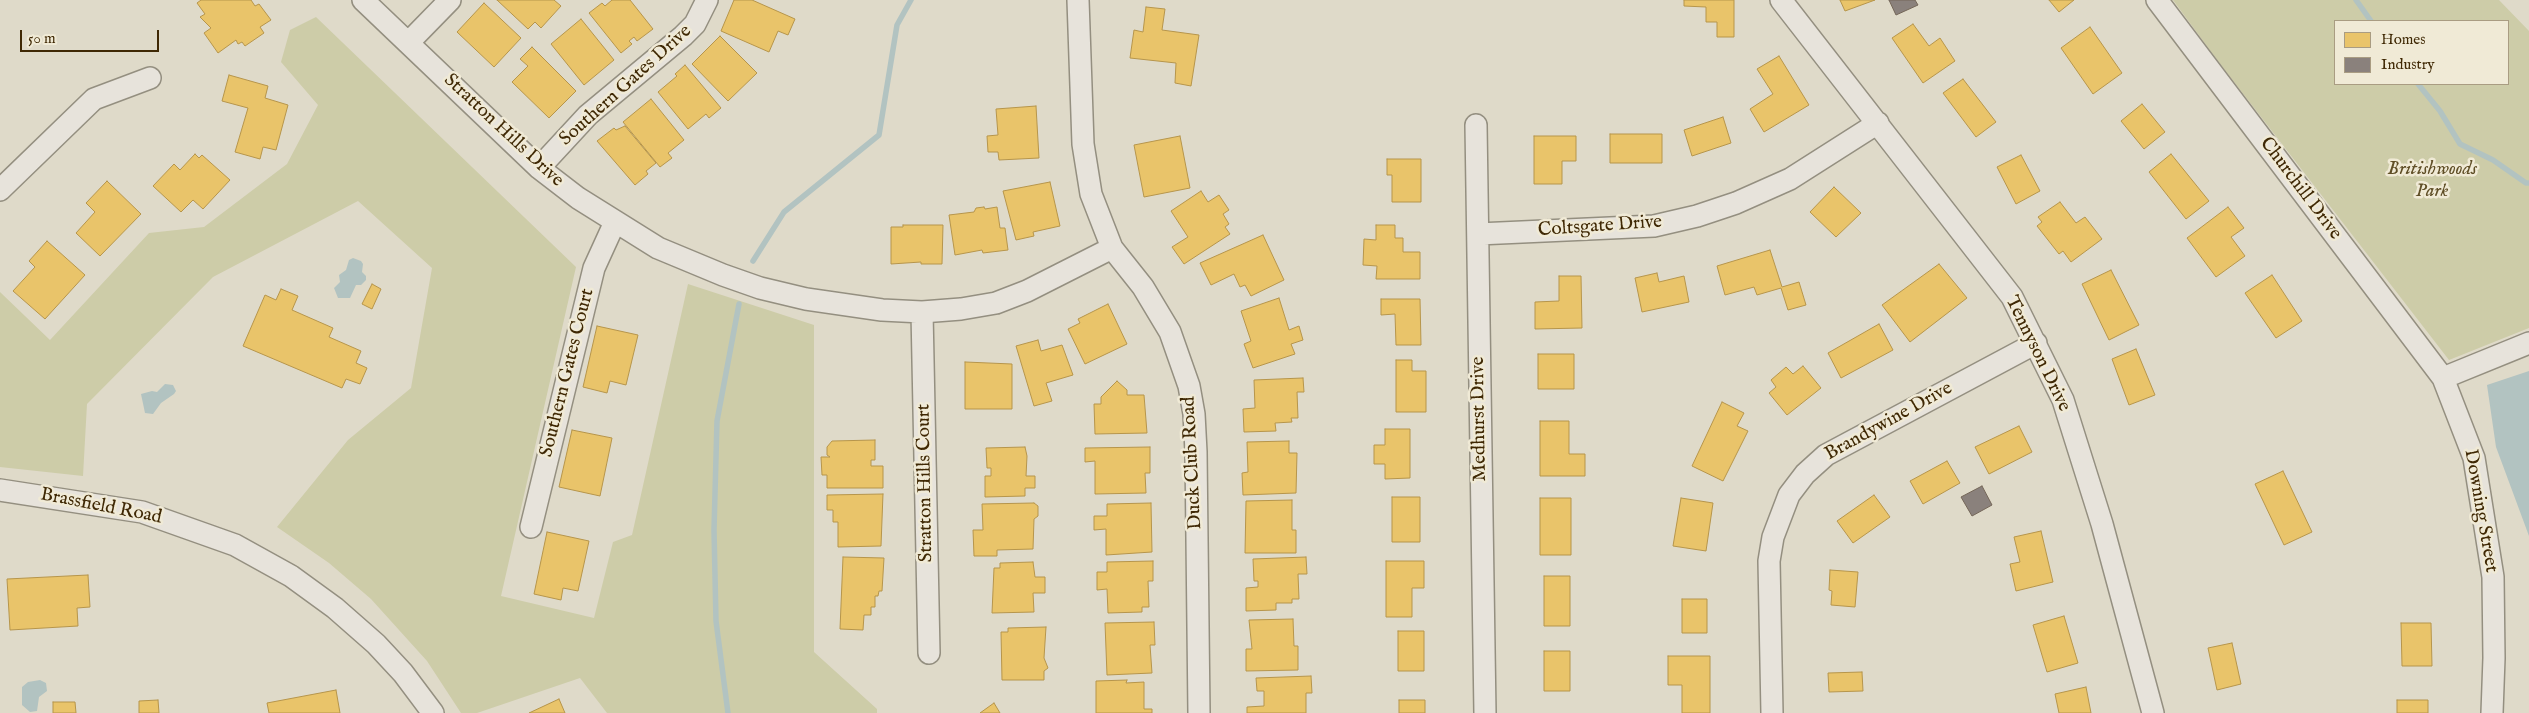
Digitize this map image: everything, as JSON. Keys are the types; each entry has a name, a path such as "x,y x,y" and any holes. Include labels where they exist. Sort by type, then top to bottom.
{"street":[{"name":"Stratton Hills Drive","path":"363,0 539,168 615,222 658,248 760,288 843,306 922,312 961,309 996,303 1027,291 1112,248"},
{"path":"409,42 450,0"},
{"name":"Southern Gates Drive","path":"539,168 588,115 695,24 707,0"},
{"name":"Duck Club Road","path":"1078,0 1080,91 1086,170 1098,217 1112,248 1142,286 1159,312 1181,359 1189,386 1194,414 1199,713"},
{"name":"Tennyson Drive","path":"1781,0 2012,297 2063,400 2102,524 2153,713"},
{"name":"Churchill Drive","path":"2157,0 2442,378"},
{"path":"0,190 94,99 150,78"},
{"name":"Coltsgate Drive","path":"1478,234 1654,226 1697,216 1736,203 1790,180 1878,123"},
{"name":"Medhurst Drive","path":"1476,125 1485,713"},
{"name":"Southern Gates Court","path":"531,527 594,268 615,222"},
{"name":"Stratton Hills Court","path":"922,312 929,653"},
{"name":"Brandywine Drive","path":"1772,713 1769,561 1772,536 1789,495 1805,474 1826,455 2036,343"},
{"path":"2442,378 2529,343"},
{"name":"Downing Street","path":"2442,378 2474,458 2493,577 2494,658 2492,713"},
{"name":"Brassfield Road","path":"0,490 142,512 182,524 235,545 291,576 335,608 376,644 403,673 433,713"}],"green space":[{"name":"Britishwoods Park","path":"2173,0 2499,0 2529,31 2529,328 2449,360 2217,60"},
{"path":"316,17 576,267 501,596 594,618 613,542 632,535 688,284 814,325 814,652 877,709 877,713 607,713 580,678 477,713 461,713 427,661 371,599 329,563 277,527 348,440 411,388 432,268 358,201 213,277 87,404 83,476 0,467 0,292 50,340 149,233 204,227 287,164 318,105 281,62 290,30"}],"shaded area":[{"path":"353,258 361,261 363,264 362,272 366,276 366,280 361,285 356,285 350,298 338,298 334,288 340,282 339,275 346,270 349,260"},
{"path":"2529,371 2529,536 2496,447 2487,385"},
{"path":"165,384 173,385 176,391 174,394 161,403 153,414 145,413 141,394 152,391 157,392"},
{"path":"40,680 46,683 47,691 39,697 37,711 30,712 22,705 22,687 28,682"}],"building: Homes":[{"path":"201,0 251,0 255,6 259,4 271,20 260,27 264,33 245,46 242,42 238,44 236,40 218,53 204,33 211,28 200,17 205,14 197,3"},
{"path":"497,0 554,0 561,6 541,28 535,22 528,29"},
{"path":"612,0 630,0 653,29 637,41 634,37 629,41 632,44 621,53 589,13 602,3 605,6"},
{"path":"734,0 752,0 795,19 788,35 778,31 769,52 721,31"},
{"path":"1684,0 1734,0 1734,37 1717,37 1717,22 1706,22 1706,7 1684,6"},
{"path":"1840,0 1875,0 1845,11"},
{"path":"2049,0 2074,0 2059,12"},
{"path":"484,3 521,38 494,67 457,32"},
{"path":"1146,7 1165,9 1162,30 1199,35 1191,86 1175,83 1176,63 1130,58 1134,30 1143,32"},
{"path":"581,19 614,60 584,85 551,44"},
{"path":"1913,24 1929,46 1940,38 1955,61 1923,83 1892,38"},
{"path":"2090,27 2122,73 2093,94 2061,48"},
{"path":"720,36 757,73 728,101 692,64"},
{"path":"532,47 576,91 549,118 512,82 528,66 520,59"},
{"path":"1779,56 1809,105 1764,132 1750,109 1773,94 1757,69"},
{"path":"685,65 721,108 709,118 706,114 688,129 658,92 677,76 675,74"},
{"path":"229,75 268,86 265,98 288,105 276,150 263,147 260,159 235,152 248,108 222,101"},
{"path":"1963,79 1996,122 1976,137 1943,93"},
{"path":"651,99 684,140 668,153 672,158 660,167 623,122"},
{"path":"2142,104 2165,132 2144,149 2121,121"},
{"path":"1036,106 1039,158 999,160 998,152 988,152 987,136 998,135 996,109"},
{"path":"1723,117 1731,143 1692,156 1684,130"},
{"path":"625,126 656,163 646,171 648,174 635,185 597,141 614,128 616,130"},
{"path":"1610,134 1662,134 1662,163 1610,163"},
{"path":"1180,136 1190,188 1144,197 1134,145"},
{"path":"1534,136 1576,136 1576,161 1562,161 1562,184 1534,184"},
{"path":"195,154 199,158 202,155 230,180 203,209 193,200 181,212 153,186 174,164 180,170"},
{"path":"2171,154 2209,201 2186,219 2149,172"},
{"path":"2021,155 2040,191 2016,204 1997,167"},
{"path":"1387,159 1421,159 1421,202 1392,202 1392,175 1387,175"},
{"path":"107,181 141,214 100,256 76,233 95,212 86,203"},
{"path":"1050,182 1060,226 1033,232 1034,236 1016,240 1003,191"},
{"path":"1834,187 1861,213 1836,237 1810,212"},
{"path":"1201,191 1208,202 1219,195 1229,210 1223,214 1229,224 1225,227 1230,234 1184,264 1172,247 1188,237 1171,211"},
{"path":"2060,202 2076,223 2085,217 2102,239 2071,262 2063,251 2059,254 2037,226 2042,222 2038,217"},
{"path":"984,207 985,209 997,207 1000,228 1005,228 1008,250 983,253 982,250 955,255 949,215 974,212 976,208"},
{"path":"2228,207 2244,228 2231,237 2245,256 2216,277 2187,238"},
{"path":"903,225 943,225 942,264 921,264 921,262 891,264 891,227 903,227"},
{"path":"1376,225 1395,225 1395,238 1403,238 1403,252 1420,252 1420,279 1376,279 1377,266 1363,265 1364,239 1376,240"},
{"path":"1263,235 1284,280 1251,296 1245,285 1240,287 1234,274 1211,285 1200,263"},
{"path":"47,241 85,275 45,319 13,291 35,267 29,261"},
{"path":"1770,250 1782,287 1799,282 1806,305 1788,310 1781,288 1757,295 1754,287 1725,295 1717,266"},
{"path":"1939,264 1967,298 1910,342 1882,305"},
{"path":"2111,270 2139,325 2109,340 2082,284"},
{"path":"1657,273 1659,282 1684,276 1689,302 1642,312 1635,278"},
{"path":"2272,275 2302,321 2276,338 2245,293"},
{"path":"1559,276 1581,276 1582,328 1535,329 1535,302 1559,301"},
{"path":"372,284 381,289 372,309 362,304"},
{"path":"281,289 298,296 292,310 333,328 329,337 361,351 356,363 367,368 360,384 346,379 342,388 243,346 265,295 276,300"},
{"path":"1279,298 1289,330 1299,326 1303,340 1291,344 1295,354 1253,368 1244,344 1251,341 1241,311"},
{"path":"1381,299 1420,299 1421,345 1396,345 1395,314 1381,315"},
{"path":"1108,304 1127,344 1085,364 1068,329 1080,323 1078,319"},
{"path":"1879,324 1893,350 1841,378 1828,353"},
{"path":"597,326 638,335 626,385 610,381 607,393 583,387"},
{"path":"1038,340 1041,351 1062,345 1073,375 1046,383 1052,401 1034,406 1016,346"},
{"path":"2136,349 2155,395 2129,405 2112,359"},
{"path":"1538,354 1574,354 1574,389 1538,389"},
{"path":"1396,360 1412,360 1412,371 1426,371 1426,412 1396,412"},
{"path":"965,362 1012,364 1012,409 965,409"},
{"path":"1803,366 1821,388 1787,415 1769,393 1776,387 1771,380 1786,367 1793,374"},
{"path":"1303,378 1304,392 1297,392 1298,418 1291,418 1292,422 1275,423 1276,431 1244,432 1243,409 1255,408 1254,380"},
{"path":"1117,381 1127,390 1127,395 1144,395 1147,433 1095,434 1094,404 1101,404 1101,397"},
{"path":"1722,402 1744,413 1737,426 1748,431 1723,481 1692,466"},
{"path":"1540,421 1569,421 1569,454 1585,454 1585,476 1540,476"},
{"path":"2019,426 2032,452 1989,474 1975,447"},
{"path":"1385,429 1410,429 1410,478 1385,479 1385,464 1374,464 1374,445 1385,445"},
{"path":"572,430 612,438 600,496 559,487"},
{"path":"875,440 875,460 871,460 871,466 883,466 883,488 827,488 827,475 822,475 821,457 830,457 827,455 827,447 832,441"},
{"path":"1289,441 1289,453 1297,453 1296,493 1243,495 1242,473 1248,472 1247,442"},
{"path":"1025,447 1027,456 1026,476 1035,476 1035,488 1025,488 1025,496 985,497 985,476 991,476 991,468 987,468 986,448"},
{"path":"1150,447 1150,473 1145,473 1146,493 1095,494 1095,461 1085,462 1085,448"},
{"path":"1947,461 1960,483 1923,504 1910,481"},
{"path":"2283,471 2312,532 2284,545 2255,484"},
{"path":"883,494 881,546 838,547 838,522 833,522 833,510 827,510 827,495"},
{"path":"1874,495 1890,517 1853,543 1837,521"},
{"path":"1392,497 1420,497 1420,542 1392,542"},
{"path":"1540,498 1571,498 1571,555 1540,555"},
{"path":"1681,498 1713,503 1706,551 1673,546"},
{"path":"1292,500 1292,530 1296,530 1296,553 1245,553 1246,501"},
{"path":"1034,503 1038,506 1038,516 1034,519 1033,549 997,550 997,556 974,556 973,530 983,530 982,504"},
{"path":"1151,503 1152,552 1106,555 1106,529 1094,530 1094,516 1107,516 1107,504"},
{"path":"2041,531 2053,582 2016,591 2010,564 2020,562 2014,537"},
{"path":"547,532 589,541 578,591 563,588 561,600 534,594"},
{"path":"843,557 884,558 882,591 879,591 878,596 875,596 875,607 871,607 871,615 864,615 863,630 840,629"},
{"path":"1306,557 1307,574 1298,574 1299,599 1292,599 1292,603 1276,603 1276,610 1246,611 1246,588 1258,587 1258,581 1254,581 1253,559"},
{"path":"1153,561 1153,581 1148,581 1149,607 1142,607 1142,612 1108,613 1107,589 1097,590 1097,572 1107,572 1107,562"},
{"path":"1386,561 1424,561 1424,588 1412,588 1412,617 1386,617"},
{"path":"1033,562 1035,577 1045,577 1045,593 1033,593 1034,612 992,613 994,568 1000,568 1000,563"},
{"path":"1830,570 1858,572 1855,607 1831,605 1832,591 1829,590"},
{"path":"88,575 90,607 77,608 78,626 10,630 7,579"},
{"path":"1544,576 1570,576 1570,626 1544,626"},
{"path":"1682,599 1707,599 1707,633 1682,633"},
{"path":"2064,616 2078,663 2047,672 2033,625"},
{"path":"1293,619 1294,646 1298,646 1298,670 1246,671 1246,649 1252,649 1249,620"},
{"path":"1154,622 1155,645 1150,645 1152,673 1107,675 1105,623"},
{"path":"2401,623 2431,623 2432,666 2402,666"},
{"path":"1046,627 1044,658 1048,668 1044,671 1044,680 1002,680 1001,632 1008,632 1008,628"},
{"path":"1398,631 1424,631 1424,671 1398,671"},
{"path":"2232,643 2241,684 2217,690 2208,648"},
{"path":"1544,651 1570,651 1570,691 1544,691"},
{"path":"1668,656 1710,656 1710,713 1682,713 1682,685 1668,685"},
{"path":"1862,672 1863,691 1829,692 1828,673"},
{"path":"1311,676 1312,693 1306,693 1306,713 1247,713 1247,707 1264,706 1264,691 1257,691 1256,678"},
{"path":"1127,680 1126,683 1144,682 1144,709 1152,709 1152,713 1096,713 1096,681"},
{"path":"2086,687 2091,713 2059,713 2055,694"},
{"path":"336,690 340,713 269,713 267,703"},
{"path":"559,699 565,713 529,713"},
{"path":"158,700 159,713 139,713 139,701"},
{"path":"1399,700 1425,700 1425,713 1399,713"},
{"path":"2397,700 2428,700 2428,713 2397,713"},
{"path":"53,702 75,702 76,713 53,713"},
{"path":"994,703 1000,713 980,713"}],"building: Industry":[{"path":"1889,0 1915,0 1918,5 1896,15"},
{"path":"1982,486 1992,505 1972,516 1961,497"}],"waterway":[{"path":"753,261 784,212 879,135 897,25 911,0"},
{"path":"2356,0 2370,20"},
{"path":"2419,85 2440,111 2460,144 2493,160 2526,183 2529,183"},
{"path":"728,713 716,621 714,530 717,421 739,304"}]}
